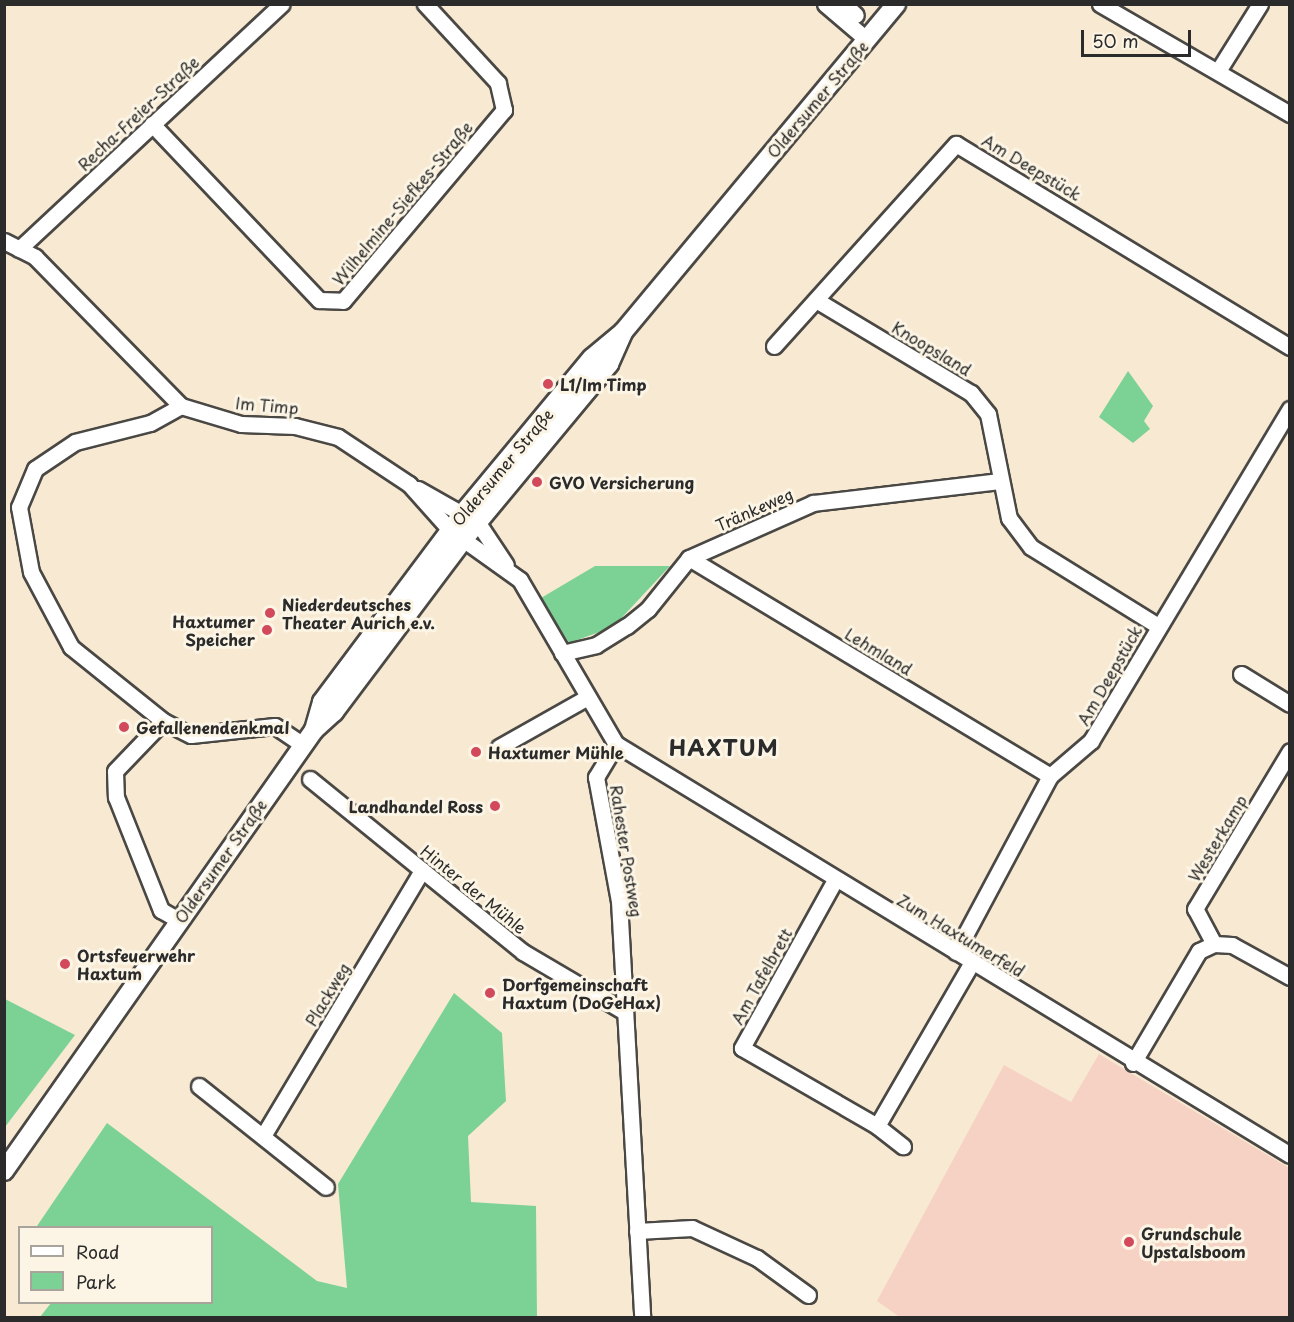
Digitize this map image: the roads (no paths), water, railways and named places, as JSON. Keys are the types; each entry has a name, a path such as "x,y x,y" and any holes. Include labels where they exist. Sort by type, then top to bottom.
{"main road":[{"name":"Oldersumer Straße","path":"4,1171 178,920 309,737 322,702 471,518 592,358 623,332 896,4"}],"street":[{"name":"Recha-Freier-Straße","path":"19,249 282,4"},
{"name":"Wilhelmine-Siefkes-Straße","path":"152,124 319,300 343,301 504,110 498,83 425,4"},
{"path":"825,4 866,39"},
{"path":"1100,4 1290,114"},
{"path":"1218,71 1260,4"},
{"name":"Am Deepstück","path":"774,346 956,144 1290,347"},
{"name":"Im Timp","path":"4,241 35,257 181,406 241,424 295,426 338,436 409,484 457,535"},
{"name":"Knoopsland","path":"816,300 971,393 988,414 999,481 1009,518 1030,547 1158,626"},
{"path":"181,406 150,423 75,442 48,459 24,484 19,507 31,572 71,647 163,721 191,735 275,726 309,737"},
{"name":"Am Deepstück","path":"956,952 1050,776 1091,741 1290,409"},
{"name":"Tränkeweg","path":"562,653 596,645 627,626 648,609 689,558 813,503 999,481"},
{"path":"409,484 471,518 508,568 616,744"},
{"path":"457,535 508,568"},
{"name":"Lehmland","path":"689,558 1050,776"},
{"path":"1241,674 1290,704"},
{"path":"499,747 586,698"},
{"path":"163,721 115,771 116,797 161,909 178,920"},
{"name":"Zum Haxtumerfeld","path":"616,744 1133,1063 1290,1155"},
{"name":"Rahester Postweg","path":"616,744 597,777 619,901 642,1317"},
{"name":"Westerkamp","path":"1214,944 1195,909 1290,751"},
{"name":"Hinter der Mühle","path":"310,779 523,952 625,1012"},
{"name":"Plackweg","path":"263,1136 422,870"},
{"name":"Am Tafelbrett","path":"835,880 742,1048 877,1126 903,1146"},
{"path":"1133,1063 1199,951 1214,944 1232,945 1290,977"},
{"path":"877,1126 972,962"},
{"path":"199,1086 326,1187"},
{"path":"637,1231 692,1228 757,1258 808,1295"}],"place":[{"name":"L1/Im Timp","path":"548,384"},
{"name":"GVO Versicherung","path":"537,482"},
{"name":"Niederdeutsches Theater Aurich e.v.","path":"270,613"},
{"name":"Haxtumer Speicher","path":"267,630"},
{"name":"Gefallenendenkmal","path":"124,727"},
{"name":"Haxtumer Mühle","path":"476,752"},
{"name":"Landhandel Ross","path":"495,806"},
{"name":"Ortsfeuerwehr Haxtum","path":"65,964"},
{"name":"Dorfgemeinschaft Haxtum (DoGeHax)","path":"490,993"},
{"name":"Grundschule Upstalsboom","path":"1129,1242"}],"district":[{"name":"HAXTUM","path":"724,747"}]}
